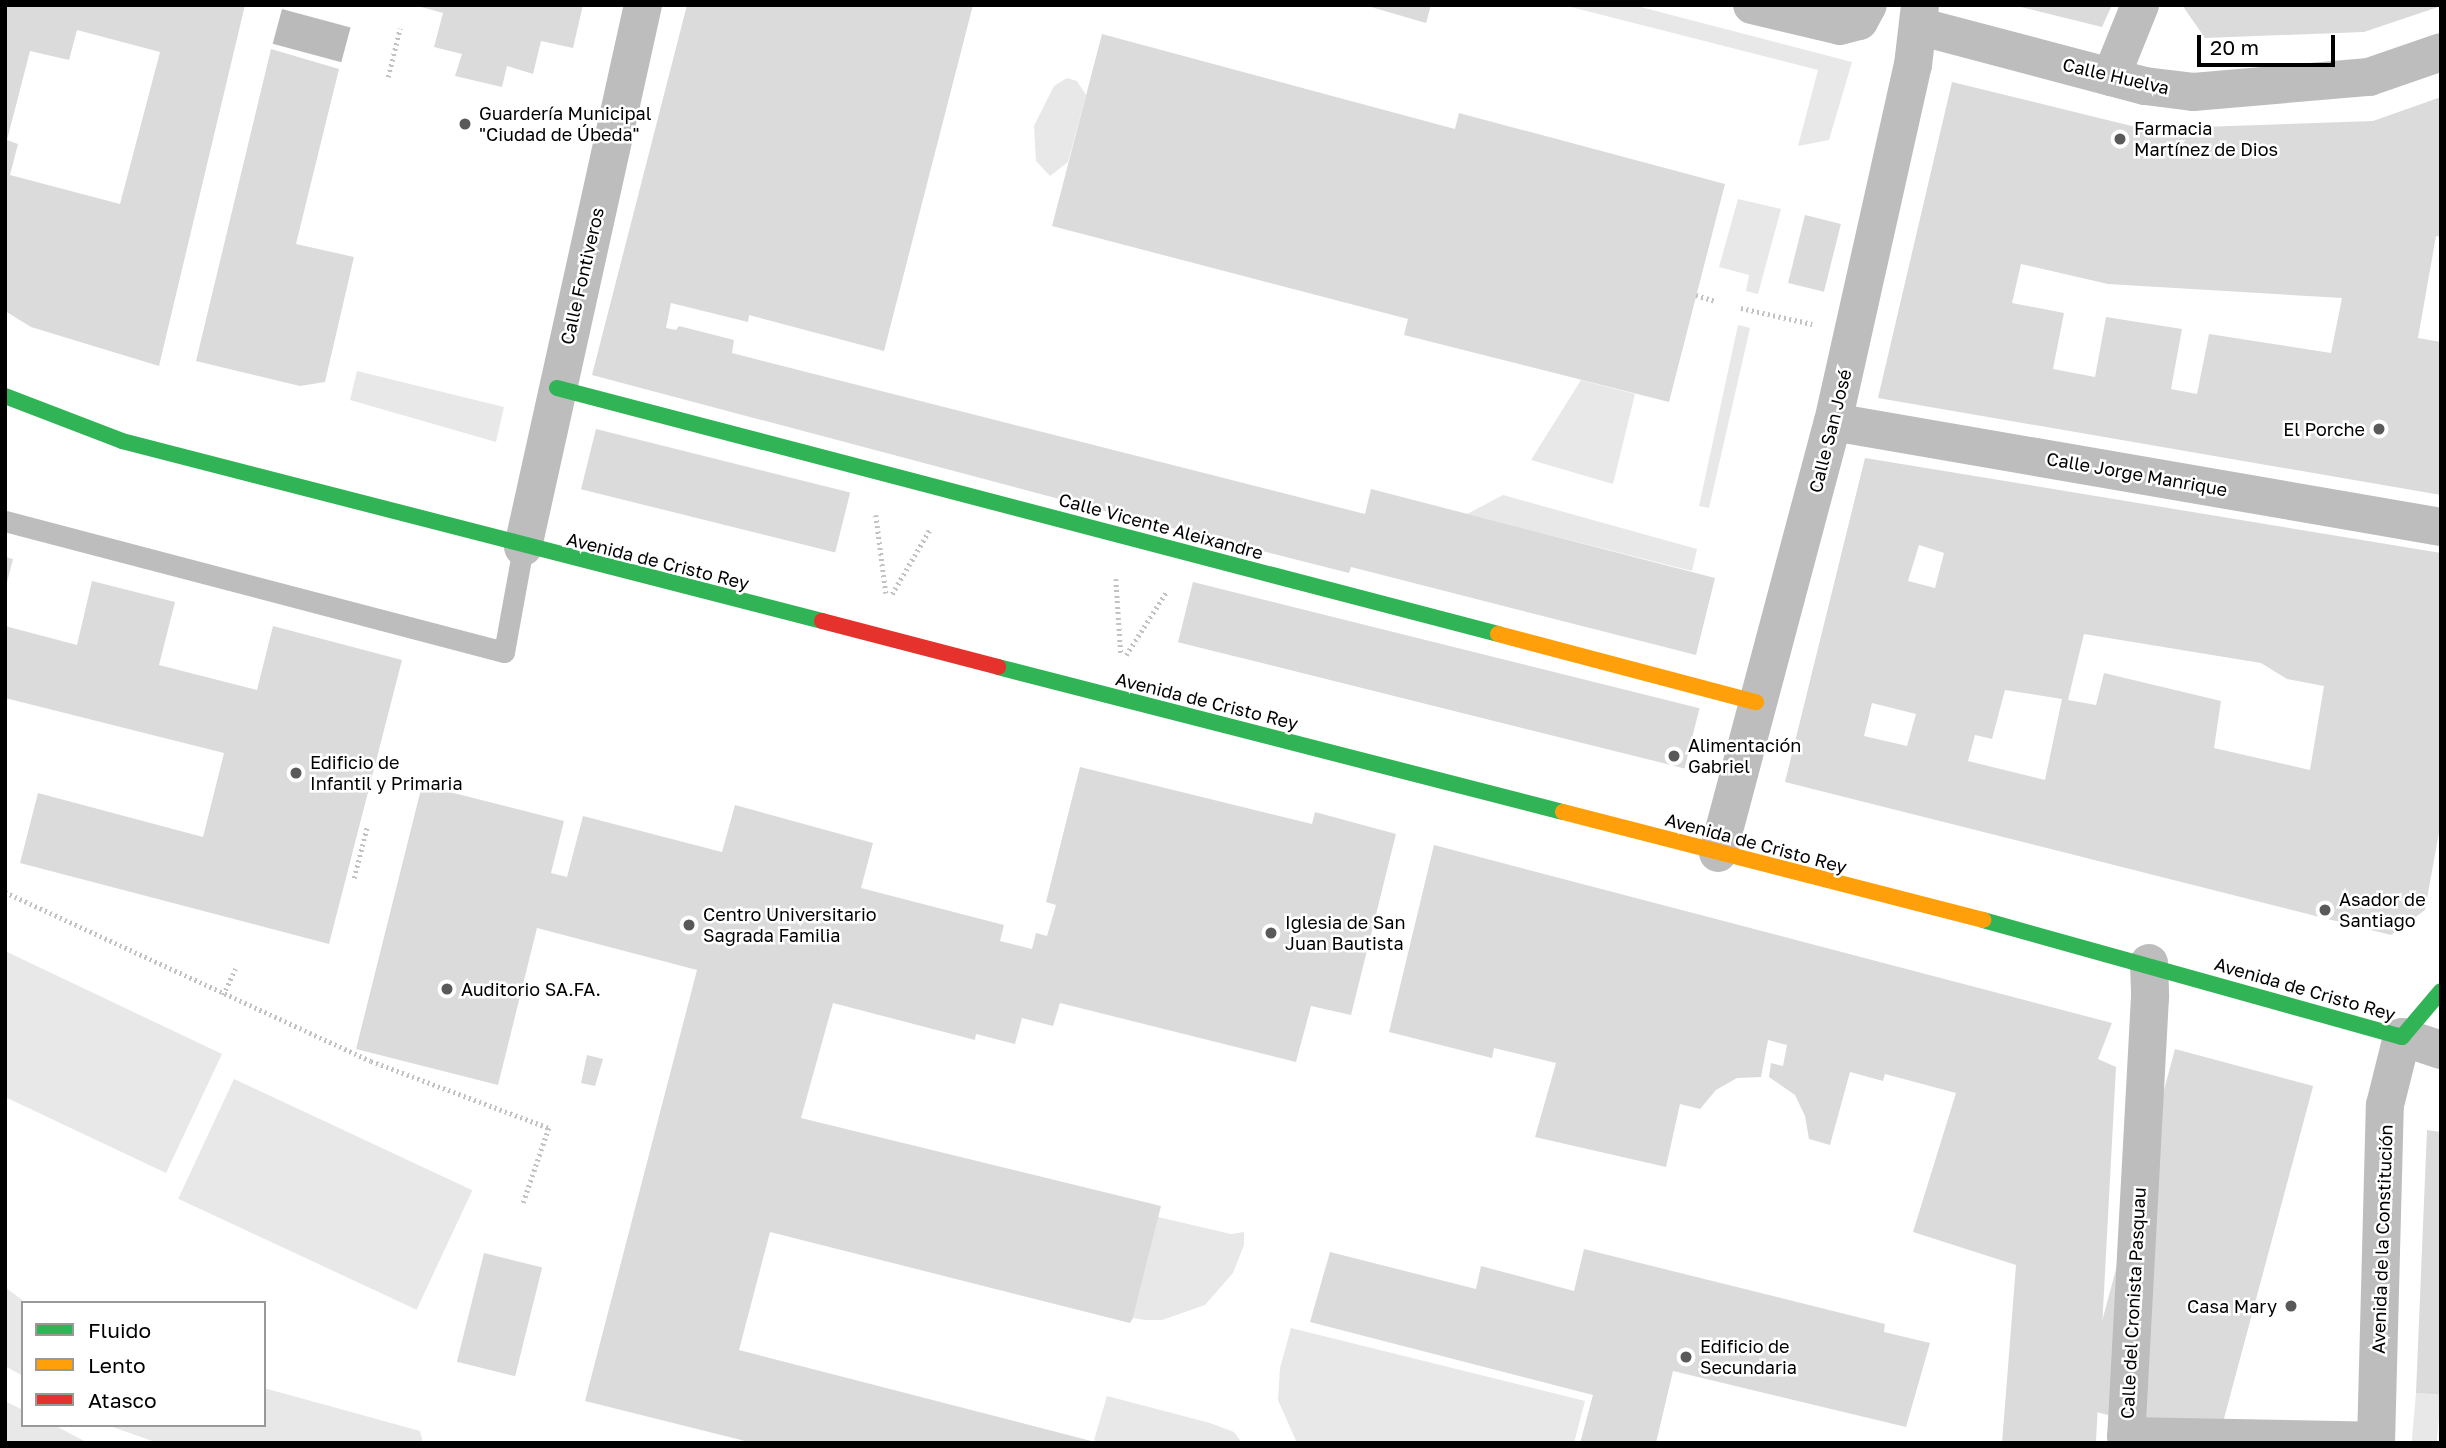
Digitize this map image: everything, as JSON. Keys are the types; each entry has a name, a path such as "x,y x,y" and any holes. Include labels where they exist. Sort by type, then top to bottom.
{"street":[{"name":"Calle Fontiveros","path":"523,547 643,5"},
{"path":"1752,5 1818,22 1859,14"},
{"path":"2111,77 2140,5"},
{"name":"Calle Huelva","path":"1919,15 2111,77 2193,92 2369,78 2441,52"},
{"name":"Calle San José","path":"1718,853 1756,702 1833,422 1919,15"},
{"name":"Calle Vicente Aleixandre","path":"557,388 1756,702"},
{"name":"Avenida de Cristo Rey","path":"5,396 122,441 523,547 2149,963 2402,1037"},
{"name":"Calle Jorge Manrique","path":"1833,422 2441,527"},
{"name":"Calle del Cronista Pasquau","path":"2149,963 2126,1436 2376,1442"},
{"path":"2441,991 2402,1037 2441,1050"},
{"name":"Avenida de la Constitución","path":"2376,1442 2385,1105 2402,1037"}],"lane":[{"path":"5,520 504,652 523,547"}],"path":[{"path":"388,77 400,28"},
{"path":"1696,295 1716,301"},
{"path":"1741,308 1853,334"},
{"path":"870,469 887,603 951,491"},
{"path":"1112,533 1122,662 1191,554"},
{"path":"354,878 367,827"},
{"path":"5,892 223,995 371,1061 549,1128 523,1204"},
{"path":"223,995 235,969"}],"shaded area":[{"path":"1563,5 1633,5 1852,62 1829,140 1798,146 1818,70"},
{"path":"282,9 351,27 341,62 273,44"},
{"path":"1067,78 1077,81 1086,95 1068,162 1050,176 1036,161 1034,126 1054,86"},
{"path":"1738,199 1781,209 1758,294 1746,291 1749,275 1719,267"},
{"path":"1738,325 1750,328 1709,508 1699,506"},
{"path":"357,371 504,407 496,442 350,400"},
{"path":"1581,380 1635,394 1613,484 1531,460"},
{"path":"1503,495 1697,549 1692,571 1467,514"},
{"path":"5,951 222,1054 166,1173 5,1097"},
{"path":"234,1079 472,1190 417,1310 178,1199"},
{"path":"1158,1217 1231,1234 1244,1232 1244,1245 1233,1273 1205,1305 1162,1320 1133,1318"},
{"path":"5,1287 23,1301 21,1301 21,1375 5,1366"},
{"path":"1291,1328 1585,1401 1574,1443 1297,1443 1278,1400 1280,1368"},
{"path":"266,1389 420,1431 423,1443 158,1443 113,1427 266,1427"},
{"path":"2416,1393 2441,1395 2437,1443 2412,1443"},
{"path":"1107,1396 1210,1423 1234,1432 1242,1443 1100,1443 1094,1440"},
{"path":"5,1401 21,1409 21,1427 58,1427 88,1443 5,1443"}],"building":[{"path":"5,5 245,5 159,366 31,327 5,311","holes":["77,30 160,52 120,204 10,175 18,144 7,140 30,51 69,60"]},
{"path":"414,5 583,5 573,48 541,41 533,74 507,66 502,87 455,76 462,54 434,47 443,13"},
{"path":"687,5 973,5 884,351 749,315 748,322 671,303 666,328 676,330 679,326 734,340 732,353 1365,514 1371,489 1715,578 1696,655 1351,567 1349,573 592,375"},
{"path":"1364,5 1431,5 1426,23"},
{"path":"2013,5 2112,5 2102,27"},
{"path":"2182,5 2441,6 2364,32 2205,38"},
{"path":"1102,34 1455,129 1459,113 1725,184 1669,402 1404,335 1408,319 1052,226"},
{"path":"271,49 339,69 296,244 354,257 325,382 300,386 196,361"},
{"path":"1952,82 2144,129 2373,121 2441,97 2441,237 2436,236 2418,338 2441,342 2441,495 1878,398","holes":["2021,264 2108,284 2342,298 2331,353 2209,334 2197,394 2171,389 2182,329 2106,317 2095,377 2053,369 2064,313 2012,303"]},
{"path":"1805,215 1841,224 1824,292 1788,283"},
{"path":"596,429 850,492 835,553 581,489"},
{"path":"1865,458 2441,553 2441,821 2425,910 2391,935 1785,782","holes":["1919,545 1944,553 1935,588 1908,581","2084,634 2261,663 2287,679 2324,686 2310,770 2214,748 2221,701 2104,673 2096,705 2068,700","2005,690 2062,699 2045,780 1968,761 1975,735 1992,739","1872,703 1916,714 1907,746 1864,736"]},
{"path":"5,557 13,559 6,586 5,586"},
{"name":"Edificio de Infantil y Primaria","path":"92,581 175,602 159,665 257,690 273,626 402,660 329,944 20,863 38,793 203,837 224,753 5,698 5,626 77,645"},
{"path":"1193,582 1699,708 1684,768 1178,642"},
{"path":"1080,767 1312,824 1315,812 1396,834 1351,1015 1311,1006 1296,1062 1060,1003 1053,1026 1022,1018 1015,1044 976,1034 975,1040 833,1003 801,1118 1161,1206 1133,1318 1130,1323 770,1232 739,1350 1099,1443 753,1443 585,1401 697,970 537,928 498,1085 356,1049 422,785 564,821 551,873 567,877 583,816 722,852 735,805 873,843 861,888 1004,925 1000,941 1032,949 1036,933 1047,936 1056,905 1046,902"},
{"path":"1434,845 2112,1023 2098,1059 2116,1067 2096,1441 2002,1443 2016,1265 1913,1232 1956,1093 1885,1074 1883,1081 1850,1072 1830,1145 1809,1139 1805,1116 1795,1095 1769,1077 1771,1063 1783,1066 1787,1045 1768,1040 1761,1077 1737,1078 1716,1090 1700,1109 1680,1104 1666,1167 1535,1137 1556,1063 1494,1048 1492,1058 1389,1032"},
{"path":"2175,1049 2313,1086 2217,1443 2079,1407"},
{"path":"587,1055 603,1059 595,1086 581,1083"},
{"path":"2427,1130 2441,1132 2441,1395 2416,1393"},
{"name":"Edificio de Secundaria","path":"1584,1249 1885,1324 1884,1332 1930,1343 1906,1427 1673,1371 1656,1443 1580,1443 1593,1395 1310,1322 1330,1252 1476,1289 1481,1266 1574,1291"},
{"path":"484,1253 542,1268 515,1376 457,1362"}],"traffic: fast":[{"path":"557,388 1498,634"},
{"path":"5,396 122,441 822,621"},
{"path":"998,667 1563,812"},
{"path":"1983,920 2402,1037 2441,991"}],"traffic: slow":[{"path":"1498,634 1756,702"},
{"path":"1563,812 1983,920"}],"traffic: jam":[{"path":"822,621 998,667"}],"place":[{"name":"Guardería Municipal \"Ciudad de Úbeda\"","path":"465,124"},
{"name":"Farmacia Martínez de Dios","path":"2120,139"},
{"name":"El Porche","path":"2379,429"},
{"name":"Alimentación Gabriel","path":"1674,756"},
{"name":"Edificio de Infantil y Primaria","path":"296,773"},
{"name":"Asador de Santiago","path":"2325,910"},
{"name":"Centro Universitario Sagrada Familia","path":"689,925"},
{"name":"Iglesia de San Juan Bautista","path":"1271,933"},
{"name":"Auditorio SA.FA.","path":"447,989"},
{"name":"Casa Mary","path":"2291,1306"},
{"name":"Edificio de Secundaria","path":"1686,1357"}]}
